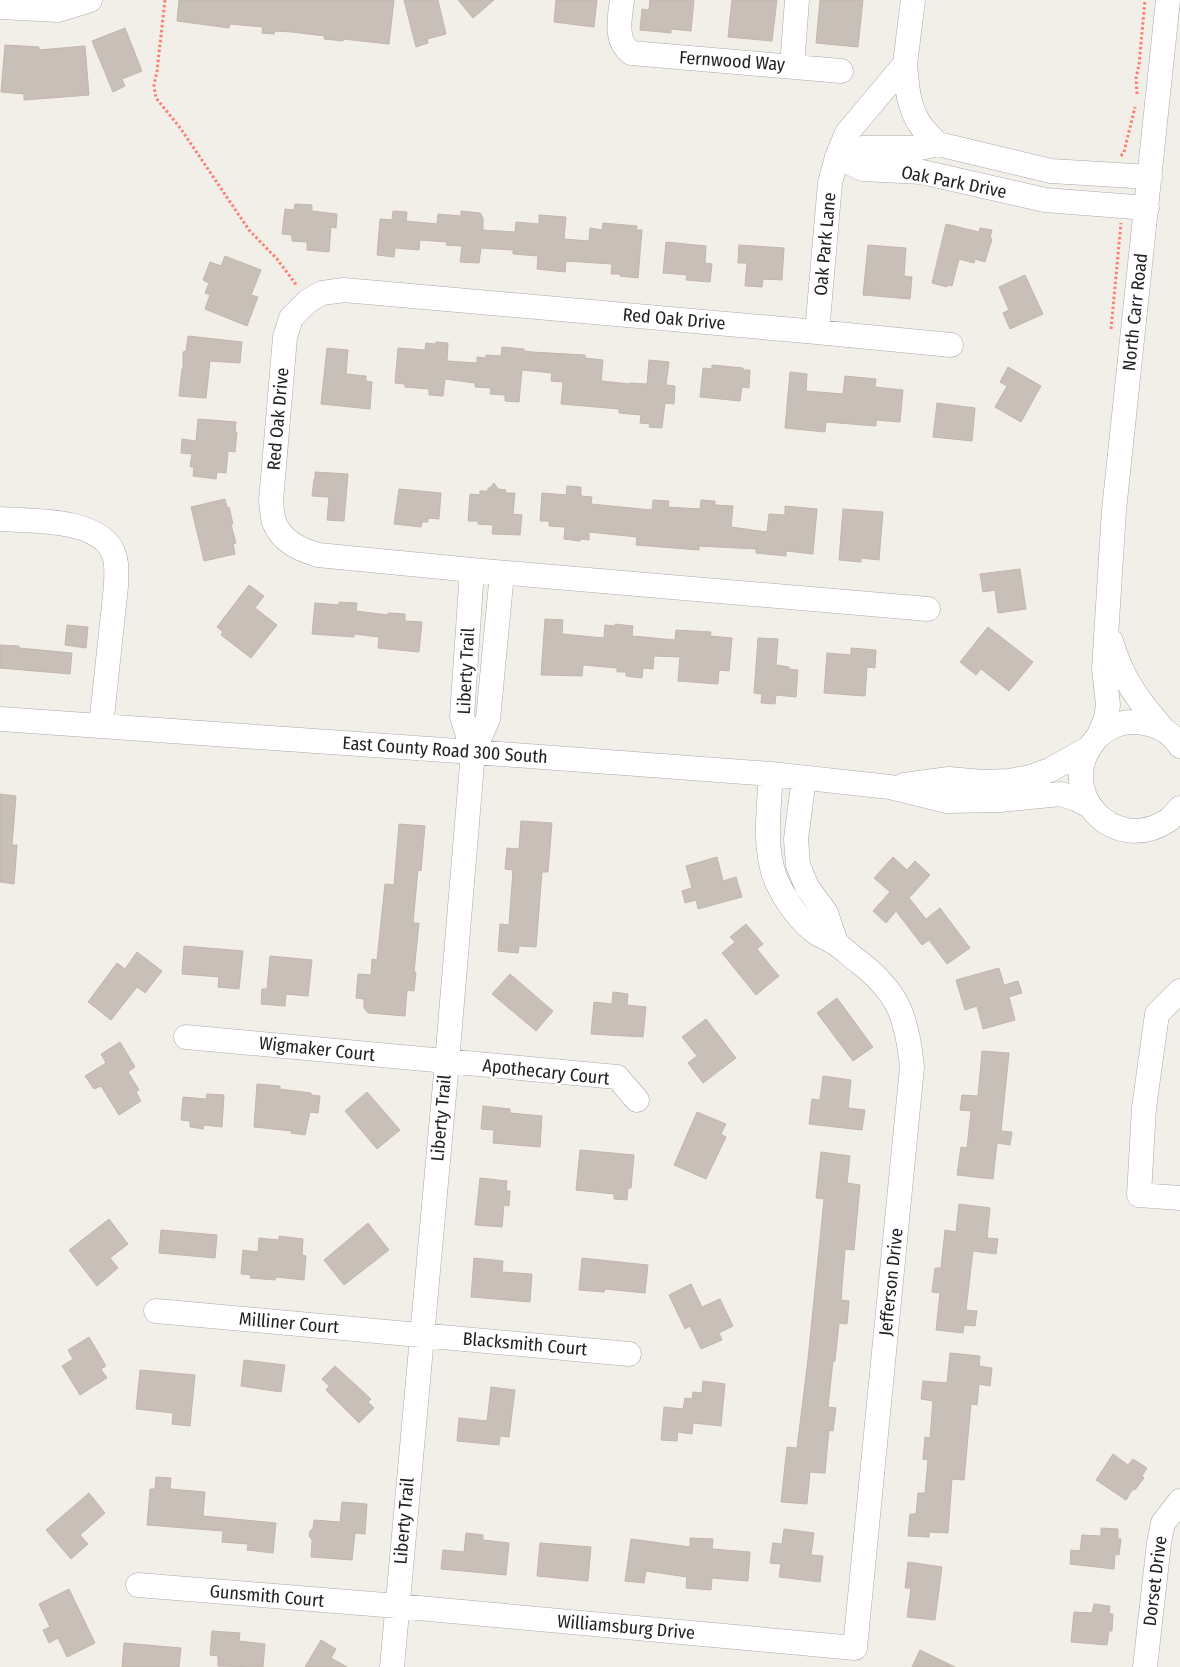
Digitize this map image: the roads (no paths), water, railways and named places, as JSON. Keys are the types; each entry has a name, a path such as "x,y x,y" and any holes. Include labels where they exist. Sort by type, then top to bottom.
{"street":[{"path":"0,7 58,10 90,0"},
{"name":"Fernwood Way","path":"622,0 619,29 622,43 631,52 841,71"},
{"path":"792,66 797,0"},
{"name":"Oak Park Drive","path":"913,0 905,64 909,98 915,116 922,128 938,144"},
{"name":"North Carr Road","path":"1088,805 1082,792 1080,777 1082,762 1106,718 1108,705 1104,669 1114,510 1168,0"},
{"name":"Oak Park Lane","path":"818,332 830,183 837,157 847,133 905,64"},
{"name":"Oak Park Drive","path":"837,157 863,148 920,148 938,144 1051,171 1150,177"},
{"name":"Oak Park Drive","path":"837,157 863,169 922,172 1046,200 1146,208"},
{"name":"Red Oak Drive","path":"928,609 502,573 318,555 298,548 284,538 274,521 271,501 285,338 292,318 308,301 322,292 344,290 951,345"},
{"path":"0,519 71,524 105,540 113,551 117,566 116,586 101,726"},
{"name":"Liberty Trail","path":"392,1667 473,752 462,716 472,570"},
{"path":"473,752 488,719 502,573"},
{"name":"North Carr Road","path":"1106,625 1116,660 1133,694 1180,746"},
{"name":"East County Road 300 South","path":"0,719 771,774 890,787 947,801 1000,800 1061,794 1088,805"},
{"name":"East County Road 300 South","path":"890,787 949,779 983,782 1009,781 1030,777 1050,770 1093,742 1113,726 1130,722 1147,723 1163,729"},
{"name":"Jefferson Drive","path":"771,774 768,822 773,872 785,896 800,919 876,975 887,988 898,1005 906,1025 912,1067 854,1648"},
{"path":"804,778 796,839 798,865 807,887 826,913 836,944"},
{"path":"1088,805 1098,817 1110,825 1125,830 1140,831 1155,827 1176,815"},
{"path":"773,872 798,865"},
{"path":"1180,991 1157,1014 1144,1108 1139,1195 1180,1198"},
{"name":"Wigmaker Court","path":"186,1036 447,1062"},
{"name":"Apothecary Court","path":"447,1062 617,1077 637,1100"},
{"name":"Milliner Court","path":"156,1312 421,1335"},
{"name":"Blacksmith Court","path":"421,1335 629,1354"},
{"name":"Dorset Drive","path":"1146,1667 1159,1543 1163,1523 1180,1501"},
{"name":"Gunsmith Court","path":"138,1585 397,1606"},
{"name":"Williamsburg Drive","path":"397,1606 854,1648"}]}
